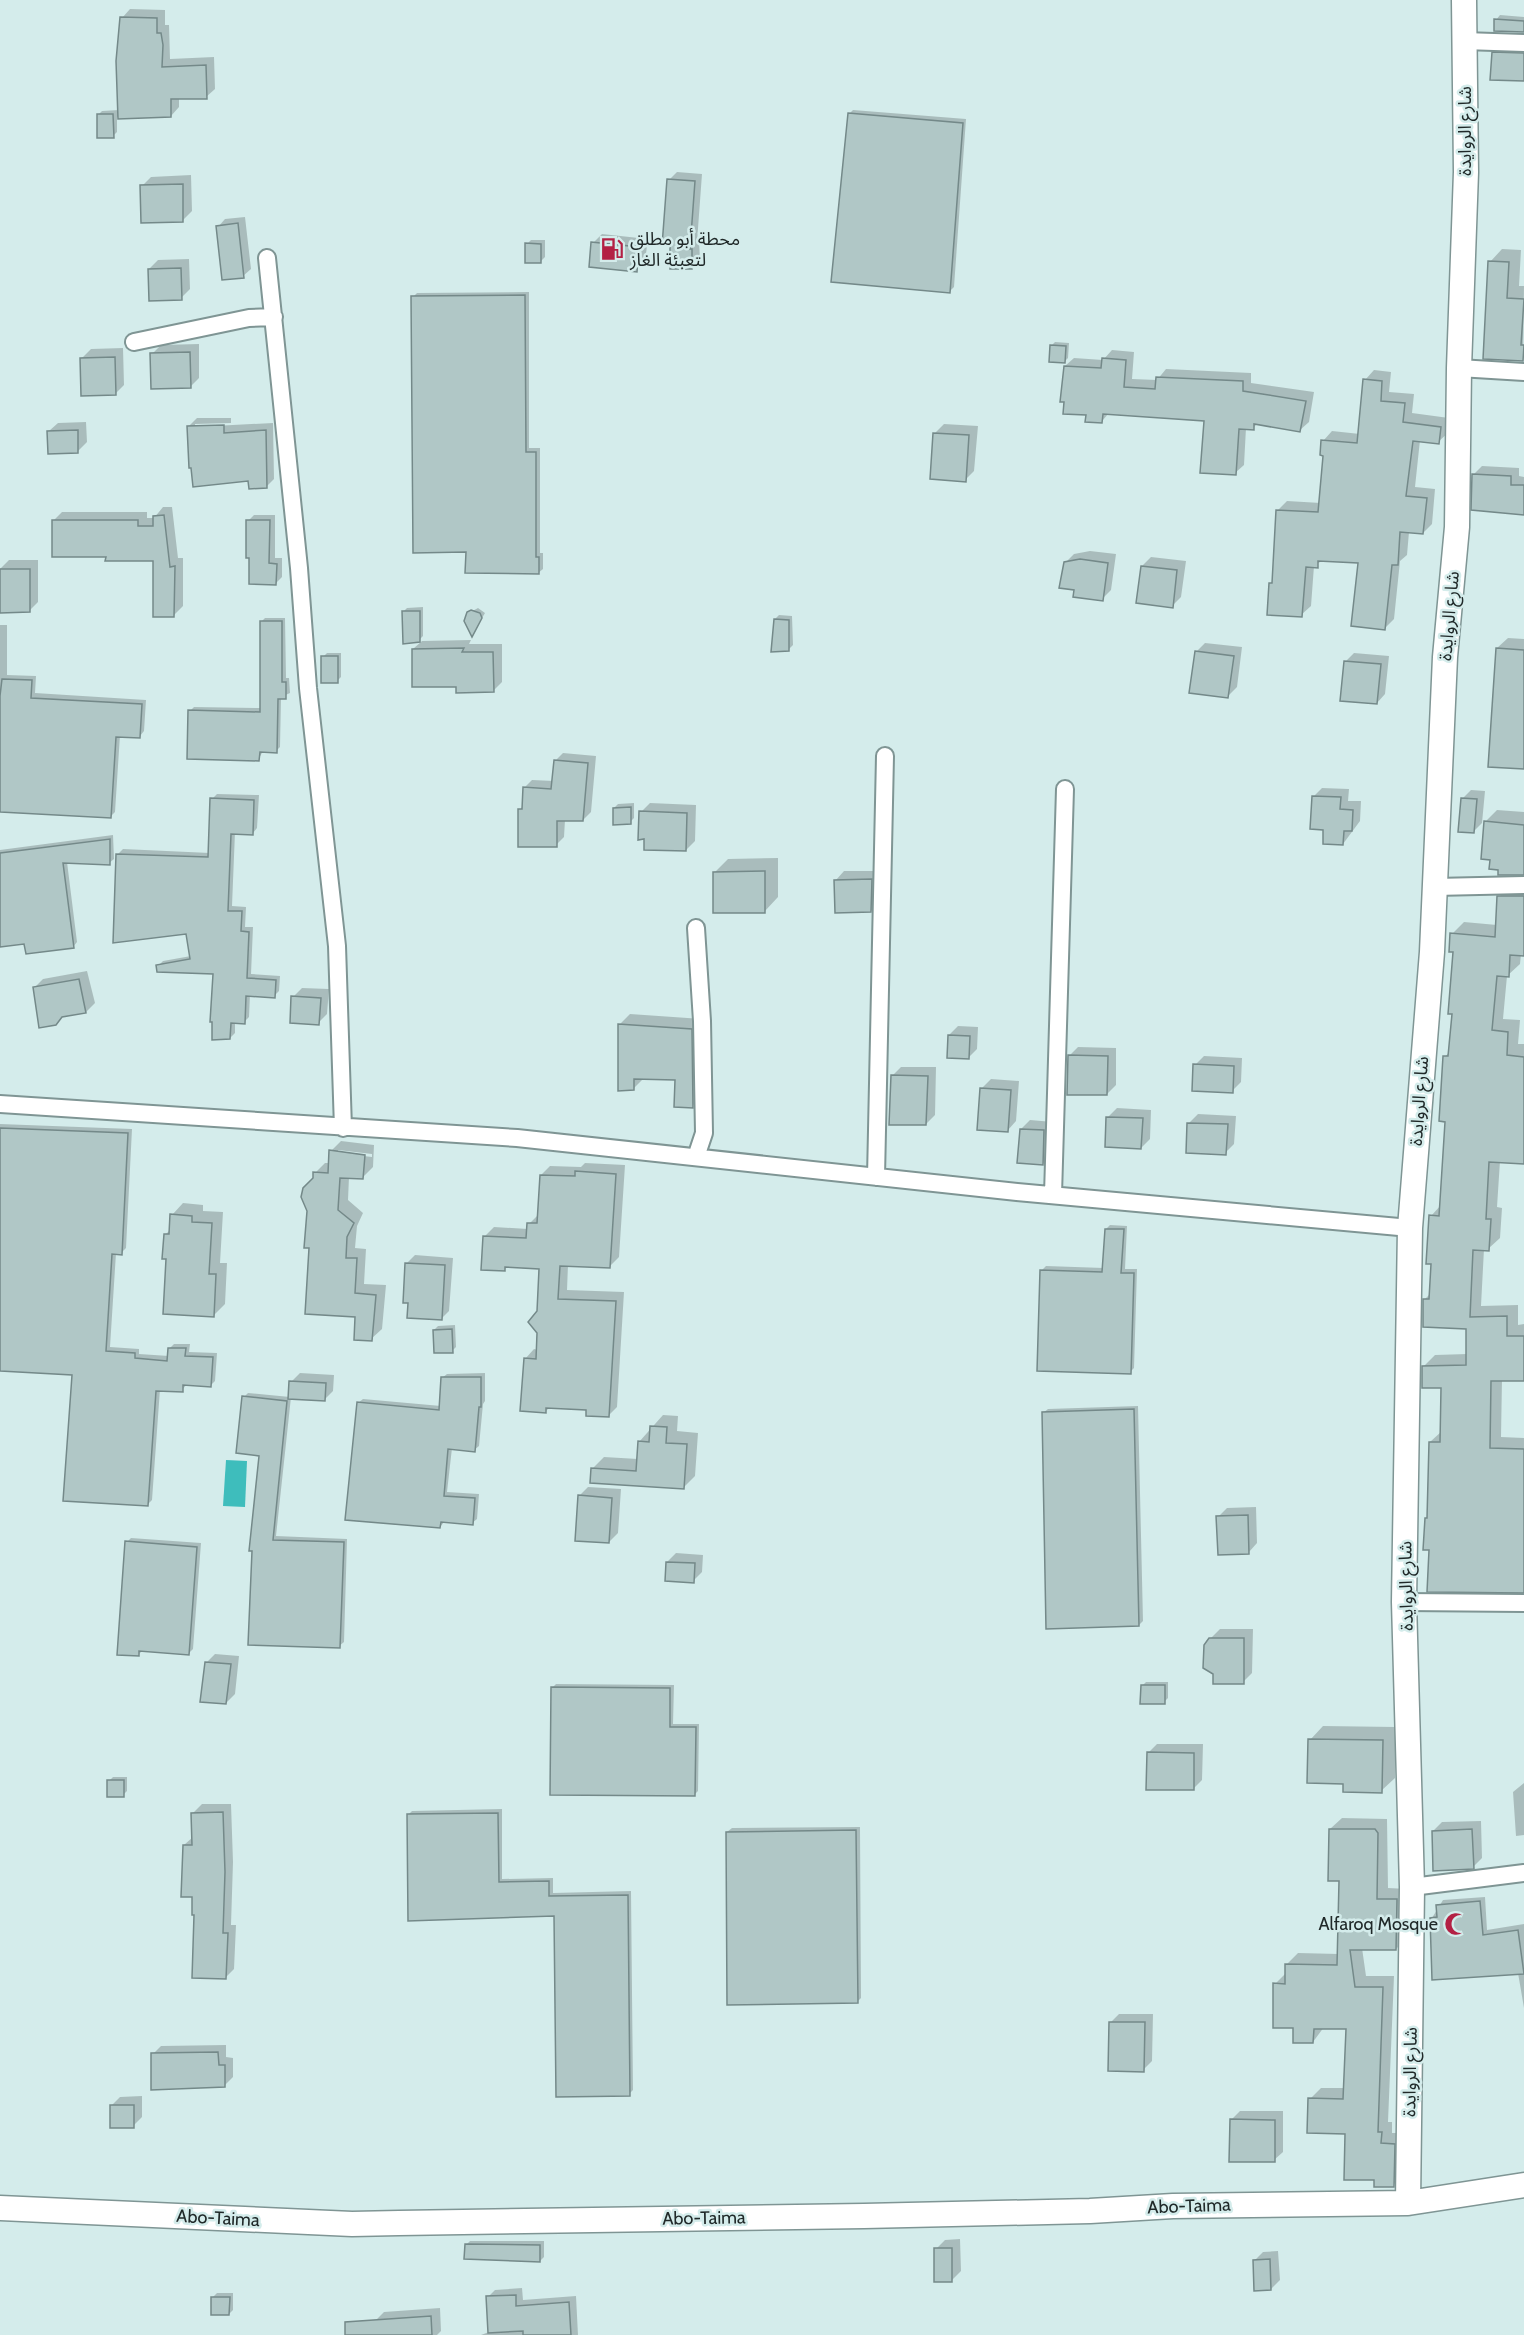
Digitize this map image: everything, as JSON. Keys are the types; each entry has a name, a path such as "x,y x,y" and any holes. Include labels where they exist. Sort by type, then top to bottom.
{"street":[{"name":"شارع الروايدة","path":"1408,2203 1412,1887 1404,1602 1410,1228 1435,887 1445,657 1457,527 1459,368 1466,172 1464,0"},
{"path":"1464,41 1524,44"},
{"path":"267,258 299,567 308,688 337,946 343,1128"},
{"path":"134,342 249,318 274,317"},
{"path":"1459,368 1524,372"},
{"path":"876,1177 885,756"},
{"path":"1053,1195 1065,789"},
{"path":"1435,887 1524,885"},
{"path":"696,928 702,1021 704,1133 696,1157"},
{"path":"0,1104 516,1138 1053,1195 1410,1228"},
{"path":"1404,1602 1524,1603"},
{"path":"1412,1887 1524,1873"},
{"name":"Abo-Taima","path":"0,2208 352,2224 864,2216 1090,2211 1173,2206 1408,2203 1524,2185"}],"water":[{"path":"226,1460 247,1461 245,1507 223,1506"}],"building":[{"path":"120,17 157,18 157,33 161,33 163,45 162,67 206,65 207,99 171,99 171,117 118,119 116,61"},
{"path":"1494,19 1524,21 1524,32 1494,31"},
{"path":"1492,52 1524,53 1524,81 1490,80"},
{"path":"848,113 963,123 950,293 831,282"},
{"path":"97,114 113,114 114,138 97,138"},
{"path":"667,179 695,181 690,249 692,249 692,269 670,269 670,246 662,246"},
{"path":"183,184 183,222 141,223 140,185"},
{"path":"238,223 244,278 222,280 216,226"},
{"path":"591,242 639,247 637,272 589,267"},
{"path":"525,243 541,244 541,263 525,263"},
{"path":"1488,261 1509,262 1507,298 1524,299 1521,345 1524,345 1523,361 1483,359"},
{"path":"181,268 182,300 149,301 148,269"},
{"path":"525,295 526,452 536,452 536,557 539,557 539,574 465,573 466,552 413,553 411,296"},
{"path":"1050,345 1066,346 1065,363 1049,362"},
{"path":"190,352 191,388 151,389 150,353"},
{"path":"115,357 116,395 81,396 80,358"},
{"path":"1102,358 1126,360 1124,387 1155,389 1156,377 1243,381 1243,391 1306,401 1300,432 1254,424 1254,430 1239,429 1236,475 1200,473 1204,421 1103,414 1102,423 1085,422 1086,415 1063,414 1064,402 1060,402 1064,366 1101,368"},
{"path":"1363,379 1382,381 1381,401 1405,403 1403,422 1441,427 1439,444 1413,441 1406,496 1427,498 1423,534 1400,532 1398,565 1392,565 1385,630 1351,626 1358,563 1318,561 1318,568 1306,567 1302,617 1267,615 1269,583 1272,583 1276,510 1318,512 1323,456 1320,455 1321,440 1357,443"},
{"path":"224,425 224,433 266,430 267,488 249,489 248,481 193,487 191,468 189,468 187,426"},
{"path":"78,430 78,453 48,454 47,431"},
{"path":"933,433 969,435 966,482 930,479"},
{"path":"1472,474 1511,476 1511,485 1524,485 1524,515 1471,510"},
{"path":"164,515 170,567 175,566 174,617 153,617 153,561 105,561 106,557 52,557 52,520 138,520 138,526 153,526 153,516"},
{"path":"246,520 270,520 269,563 277,564 276,585 249,584"},
{"path":"1080,559 1108,563 1103,601 1073,597 1074,590 1059,588 1064,562"},
{"path":"1141,566 1177,570 1173,608 1136,603"},
{"path":"0,569 30,569 30,612 0,613"},
{"path":"471,610 480,613 482,618 472,637 464,621 467,612"},
{"path":"402,611 420,611 420,642 403,644"},
{"path":"774,619 789,620 789,651 771,652"},
{"path":"260,621 282,621 282,682 286,682 286,699 278,699 277,753 260,752 259,761 187,759 188,710 260,712"},
{"path":"464,648 462,652 493,652 494,692 456,693 456,687 412,687 412,649"},
{"path":"1496,648 1524,650 1524,769 1488,767"},
{"path":"1195,651 1234,656 1228,698 1189,693"},
{"path":"321,656 338,656 338,683 321,683"},
{"path":"1344,661 1381,664 1377,704 1340,701"},
{"path":"2,679 32,680 31,698 142,704 140,738 116,737 111,818 0,812"},
{"path":"554,760 588,763 583,821 557,821 557,847 518,847 518,809 522,809 523,787 551,789"},
{"path":"1312,796 1341,797 1340,809 1353,810 1352,831 1344,831 1343,845 1323,844 1323,830 1310,829"},
{"path":"210,798 254,800 253,835 231,834 228,911 242,911 241,931 249,932 247,978 276,980 275,998 246,996 245,1024 231,1023 230,1039 212,1040 212,1022 210,1022 213,974 157,972 156,965 190,959 186,934 113,943 116,854 208,857"},
{"path":"1461,798 1477,799 1474,833 1458,832"},
{"path":"631,807 631,824 613,825 613,808"},
{"path":"639,811 687,813 686,851 644,850 644,839 638,840"},
{"path":"1484,821 1524,825 1524,875 1498,875 1498,870 1489,869 1490,860 1481,859"},
{"path":"110,839 110,865 63,863 74,948 26,954 24,944 0,947 0,853"},
{"path":"765,871 765,913 713,913 713,872"},
{"path":"872,879 871,912 835,913 834,880"},
{"path":"1497,896 1524,896 1524,956 1510,955 1509,977 1497,976 1492,1030 1508,1032 1507,1055 1524,1057 1524,1164 1489,1162 1486,1219 1491,1219 1489,1251 1473,1250 1470,1317 1507,1316 1507,1336 1524,1336 1524,1381 1491,1381 1490,1448 1524,1449 1524,1593 1427,1592 1429,1550 1423,1550 1425,1518 1427,1518 1429,1442 1440,1442 1441,1388 1422,1388 1422,1366 1466,1365 1466,1329 1423,1327 1423,1299 1429,1299 1431,1264 1426,1264 1429,1215 1439,1216 1445,1122 1439,1121 1443,1056 1448,1056 1452,1014 1448,1014 1453,952 1449,952 1450,933 1495,937"},
{"path":"79,979 86,1013 62,1017 56,1025 39,1028 33,987"},
{"path":"291,996 321,998 319,1025 290,1023"},
{"path":"618,1024 692,1029 693,1108 674,1107 675,1080 634,1079 634,1090 618,1091"},
{"path":"948,1035 970,1036 969,1059 947,1058"},
{"path":"1068,1055 1108,1056 1107,1095 1067,1095"},
{"path":"1193,1064 1234,1066 1233,1093 1192,1091"},
{"path":"891,1075 928,1076 926,1125 889,1125"},
{"path":"980,1088 1011,1090 1008,1132 977,1130"},
{"path":"1106,1117 1143,1118 1141,1149 1105,1147"},
{"path":"1187,1123 1228,1124 1226,1155 1186,1153"},
{"path":"0,1128 128,1133 122,1255 112,1254 106,1351 135,1353 135,1358 167,1361 168,1348 186,1348 185,1356 213,1357 211,1387 183,1385 183,1392 156,1391 148,1506 63,1501 72,1375 0,1371"},
{"path":"1020,1129 1044,1130 1043,1165 1017,1163"},
{"path":"329,1150 365,1155 363,1179 340,1178 338,1210 354,1223 347,1237 346,1258 357,1258 355,1293 376,1295 372,1341 354,1340 355,1317 305,1314 309,1248 304,1248 307,1211 301,1197 303,1188 313,1178 313,1172 328,1173"},
{"path":"575,1171 616,1174 610,1268 560,1266 558,1299 616,1301 609,1417 586,1416 586,1410 546,1408 546,1413 520,1411 524,1358 536,1359 537,1333 528,1322 537,1311 539,1269 505,1267 505,1271 481,1270 483,1236 526,1238 527,1223 537,1223 540,1175 575,1176"},
{"path":"170,1214 192,1216 192,1222 212,1223 209,1274 216,1274 214,1317 163,1314 166,1259 162,1259 164,1234 169,1234"},
{"path":"1105,1229 1124,1229 1121,1273 1134,1273 1131,1374 1037,1371 1040,1270 1102,1272"},
{"path":"405,1263 445,1265 442,1320 407,1318 408,1303 403,1303"},
{"path":"452,1329 453,1353 434,1353 433,1330"},
{"path":"441,1377 481,1377 481,1407 479,1407 475,1452 448,1449 444,1496 475,1498 473,1525 441,1522 440,1528 345,1520 357,1402 439,1410"},
{"path":"289,1381 326,1383 325,1401 288,1399"},
{"path":"242,1396 287,1401 273,1540 344,1542 340,1648 248,1645 252,1551 249,1551 259,1456 236,1453"},
{"path":"1134,1409 1139,1626 1046,1629 1042,1412"},
{"path":"650,1426 667,1427 666,1443 687,1444 684,1489 590,1483 591,1468 636,1471 638,1441 649,1442"},
{"path":"578,1495 612,1498 609,1543 575,1541"},
{"path":"1248,1515 1249,1554 1218,1555 1216,1516"},
{"path":"125,1541 197,1547 189,1655 139,1651 139,1656 117,1655"},
{"path":"666,1562 695,1563 694,1583 665,1581"},
{"path":"1209,1638 1244,1638 1244,1684 1213,1684 1213,1674 1203,1668 1204,1645"},
{"path":"205,1662 231,1664 226,1704 200,1702"},
{"path":"1141,1685 1165,1685 1165,1704 1140,1704"},
{"path":"551,1687 670,1688 670,1727 696,1727 695,1796 550,1795"},
{"path":"1308,1739 1383,1740 1382,1793 1343,1792 1343,1784 1307,1783"},
{"path":"1147,1752 1194,1753 1194,1790 1146,1790"},
{"path":"107,1780 124,1780 124,1797 107,1797"},
{"path":"223,1812 225,1872 223,1933 228,1933 226,1979 192,1978 194,1915 192,1915 192,1897 181,1897 183,1845 192,1845 191,1813"},
{"path":"498,1813 499,1882 549,1881 549,1896 628,1895 630,2096 556,2097 554,1916 408,1921 407,1814"},
{"path":"1329,1829 1375,1829 1378,1833 1377,1899 1397,1899 1396,1950 1350,1950 1355,1987 1383,1987 1378,2132 1382,2132 1381,2143 1395,2144 1394,2187 1374,2187 1374,2180 1344,2180 1345,2134 1307,2133 1308,2098 1343,2099 1346,2029 1314,2029 1313,2043 1293,2043 1293,2028 1273,2028 1273,1983 1285,1984 1285,1964 1337,1965 1339,1881 1328,1881"},
{"path":"1472,1829 1474,1869 1433,1871 1432,1831"},
{"path":"856,1830 858,2003 727,2005 726,1832"},
{"path":"1480,1901 1483,1935 1518,1930 1524,1974 1432,1980 1430,1918 1437,1917 1436,1905"},
{"path":"1109,2022 1145,2022 1144,2072 1108,2071"},
{"path":"218,2052 219,2065 225,2065 225,2087 151,2090 151,2053"},
{"path":"110,2105 134,2105 134,2128 110,2128"},
{"path":"1230,2119 1275,2120 1275,2162 1229,2162"},
{"path":"465,2244 540,2245 540,2262 464,2259"},
{"path":"934,2248 952,2248 952,2282 934,2282"},
{"path":"1270,2259 1271,2290 1254,2291 1253,2260"},
{"path":"516,2295 516,2306 569,2302 571,2335 523,2335 523,2331 488,2333 486,2296"},
{"path":"211,2297 230,2297 229,2315 211,2315"},
{"path":"431,2316 432,2335 345,2335 345,2322"}],"place":[{"name":"محطة أبو مطلق لتعبئة الغاز","path":"612,249"},
{"name":"Alfaroq Mosque","path":"1456,1924"}]}
